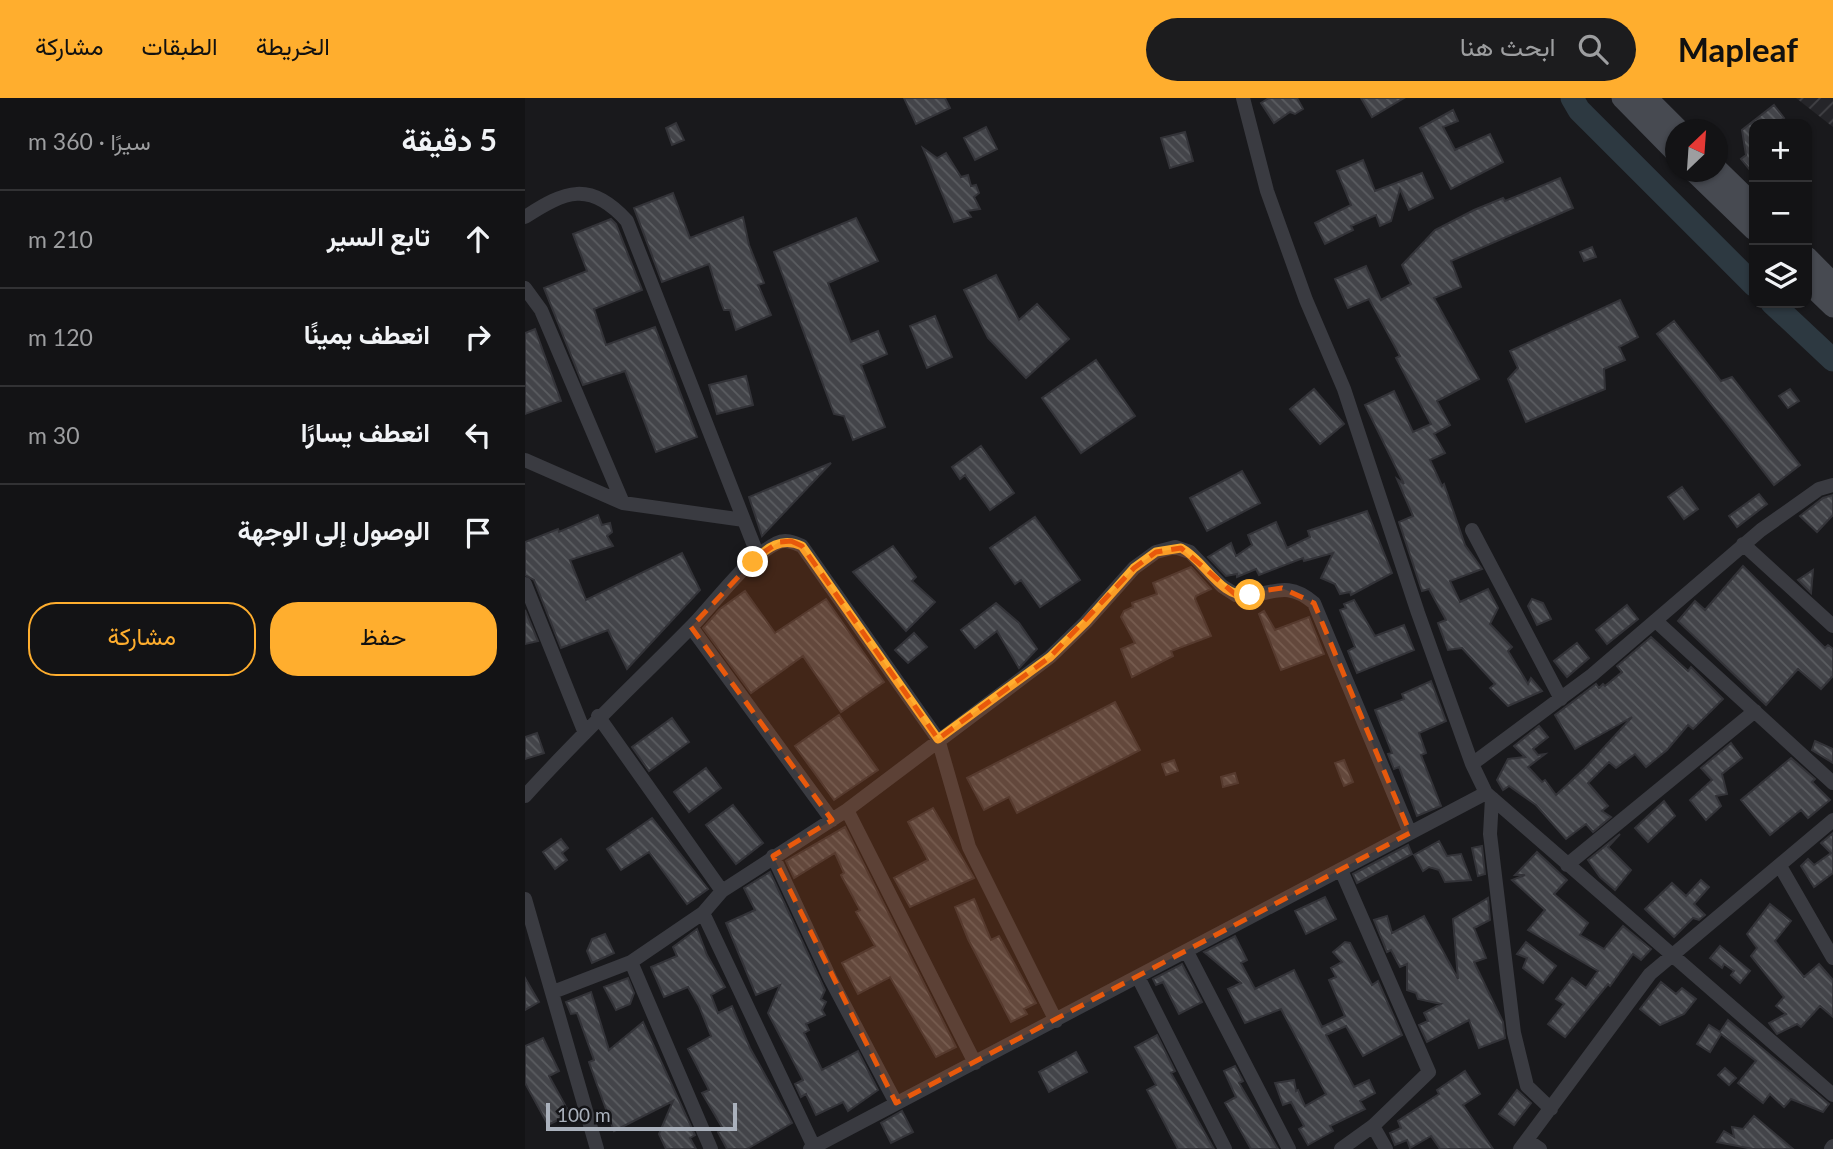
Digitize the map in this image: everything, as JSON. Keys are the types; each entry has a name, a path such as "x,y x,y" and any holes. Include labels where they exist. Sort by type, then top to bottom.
{"main road":[{"path":"1622,98 1665,142"},
{"path":"1647,98 1668,119"},
{"path":"1728,180 1749,200"},
{"path":"1704,182 1749,225"},
{"path":"1812,262 1833,283"},
{"path":"1812,287 1833,307"}],"street":[{"path":"1243,98 1267,191 1306,300 1344,389 1472,764 1489,796 1833,1095"},
{"path":"525,217 568,193 585,194 618,211 627,221 758,556"},
{"path":"525,288 541,310 624,503"},
{"path":"525,460 624,503 744,520"},
{"path":"1472,764 1562,699 1657,622 1743,544 1819,489 1833,485"},
{"path":"1472,530 1562,699"},
{"path":"525,796 598,716 691,627 758,556 779,542 791,541 802,546 938,739 969,847 1056,1021"},
{"path":"1743,544 1833,626"},
{"path":"553,992 631,962 703,913 722,891 847,810 1050,657 1086,622 1134,568 1156,552 1181,548 1236,595 1282,588 1297,592 1314,603 1410,833"},
{"path":"525,584 584,731"},
{"path":"1657,622 1833,783"},
{"path":"691,627 832,820"},
{"path":"1567,864 1755,711"},
{"path":"598,716 722,891"},
{"path":"703,913 812,1148 1410,833 1489,796"},
{"path":"1489,796 1490,834 1514,1033 1527,1086 1551,1109"},
{"path":"847,810 975,1063"},
{"path":"1529,1146 1551,1109 1629,999 1650,974 1833,820"},
{"path":"773,856 830,978 896,1103"},
{"path":"1780,866 1833,958"},
{"path":"1341,870 1429,1072 1373,1126 1341,1149"},
{"path":"526,904 597,1149"},
{"path":"1187,952 1289,1149"},
{"path":"631,962 711,1149"},
{"path":"1138,976 1225,1149"},
{"path":"1373,1126 1386,1149"}],"highlighted area":[{"path":"791,541 802,546 938,739 1050,657 1134,568 1156,552 1181,548 1236,595 1282,588 1314,603 1410,833 896,1103 773,856 832,820 691,627 758,556 779,542"}],"shaded area":[{"path":"1796,98 1833,98 1833,127"}],"building":[{"path":"904,98 945,98 950,108 916,124"},
{"path":"1269,98 1297,98 1303,109 1295,114 1290,112 1274,123 1261,103"},
{"path":"1361,98 1404,98 1372,117"},
{"path":"1774,105 1784,118 1783,119 1756,119"},
{"path":"1453,110 1458,121 1443,127 1455,150 1490,134 1503,162 1451,189 1420,128"},
{"path":"676,123 684,140 672,145 666,128"},
{"path":"1749,125 1749,169 1741,159 1746,155 1742,130"},
{"path":"986,127 997,149 975,160 964,138"},
{"path":"1185,132 1193,161 1170,168 1161,138"},
{"path":"923,148 937,158 946,153 961,177 968,175 971,186 976,185 979,193 974,197 980,209 967,211 971,217 954,222"},
{"path":"1363,160 1375,191 1422,173 1433,198 1409,210 1400,189 1391,221 1380,226 1376,215 1351,226 1353,230 1325,244 1315,223 1351,205 1337,171"},
{"path":"1560,178 1573,208 1451,261 1461,287 1434,298 1479,379 1437,401 1450,425 1434,434 1445,453 1430,460 1442,486 1444,484 1465,545 1482,569 1450,581 1460,602 1488,589 1498,608 1490,624 1512,647 1508,651 1528,684 1531,678 1542,691 1508,706 1490,688 1495,684 1462,648 1448,650 1438,623 1446,620 1429,589 1422,591 1399,522 1413,516 1397,479 1404,484 1365,405 1394,391 1413,432 1431,424 1396,358 1400,356 1369,299 1348,308 1335,279 1366,266 1381,300 1411,284 1402,265 1435,230 1474,210 1503,198 1505,201"},
{"path":"673,193 690,238 743,217 749,245 764,283 758,285 771,315 736,330 730,310 724,310 709,264 662,282 634,208"},
{"path":"856,218 878,261 828,283 851,342 878,331 887,354 861,365 885,427 853,440 844,416 834,414 774,252"},
{"path":"611,219 616,224 642,290 594,309 606,345 655,327 697,437 656,452 625,371 583,385 544,288 587,271 573,234"},
{"path":"1592,247 1596,257 1584,261 1580,252"},
{"path":"996,275 1019,320 1037,304 1069,339 1026,378 988,338 964,290"},
{"path":"1620,300 1638,337 1619,347 1625,360 1604,369 1605,389 1526,422 1508,379 1518,368 1510,351"},
{"path":"935,316 952,357 927,368 910,326"},
{"path":"1674,321 1721,381 1732,377 1800,465 1774,485 1657,334"},
{"path":"535,329 561,401 525,414 525,333"},
{"path":"1096,360 1135,416 1081,453 1042,398"},
{"path":"746,376 753,405 717,414 709,385"},
{"path":"1314,389 1344,424 1320,444 1290,409"},
{"path":"1790,389 1799,401 1788,408 1779,396"},
{"path":"981,446 1014,493 990,510 965,475 960,479 952,467"},
{"path":"831,463 762,536 749,497"},
{"path":"1242,471 1260,503 1207,531 1190,498"},
{"path":"1682,487 1698,509 1684,519 1668,497"},
{"path":"1759,494 1767,504 1737,527 1729,516"},
{"path":"1833,495 1833,515 1817,532 1800,516 1823,498"},
{"path":"1367,511 1392,573 1351,595 1350,592 1340,594 1335,584 1321,578 1333,553 1304,561 1303,558 1259,575 1256,569 1237,577 1237,574 1226,576 1208,557 1231,543 1236,556 1252,545 1248,535 1276,522 1287,548 1310,537 1308,531"},
{"path":"598,515 602,525 610,523 612,532 607,536 613,546 570,560 586,600 682,553 700,590 627,669 608,630 561,648 534,580 525,575 525,542 558,529 559,532"},
{"path":"1035,517 1080,580 1040,607 1021,580 1015,584 990,548"},
{"path":"893,546 916,577 912,581 935,602 906,631 853,572"},
{"path":"1743,566 1825,648 1828,645 1833,649 1833,676 1821,689 1798,669 1766,705 1678,621 1695,601 1705,610"},
{"path":"1191,567 1211,589 1195,599 1211,636 1171,651 1173,656 1132,677 1121,649 1135,643 1121,617 1124,611 1133,607 1132,603 1157,594 1153,583"},
{"path":"1813,570 1811,593 1798,580"},
{"path":"745,591 775,633 826,599 884,682 841,712 803,656 751,693 703,628 720,609"},
{"path":"1532,599 1543,603 1551,619 1537,625 1528,606"},
{"path":"1354,600 1375,636 1404,625 1414,650 1357,673 1348,651 1355,647 1340,610 1346,608 1344,604"},
{"path":"996,603 1019,623 1037,649 1019,668 997,631 975,648 961,630"},
{"path":"1627,605 1638,619 1607,644 1596,630"},
{"path":"525,610 538,641 525,644"},
{"path":"1264,611 1275,630 1309,617 1324,654 1281,670 1259,614"},
{"path":"914,633 927,647 908,663 895,650"},
{"path":"1651,637 1688,671 1691,667 1723,699 1693,729 1688,725 1667,750 1646,767 1635,754 1616,768 1609,762 1588,783 1608,806 1602,811 1611,817 1593,832 1586,824 1566,839 1536,805 1509,786 1503,790 1497,780 1508,759 1525,757 1514,746 1539,726 1548,737 1533,749 1538,755 1545,754 1528,767 1542,782 1545,780 1556,795 1632,717 1575,749 1555,715 1596,684 1599,688 1603,684 1605,686 1622,672 1617,666"},
{"path":"1577,643 1589,658 1567,677 1554,661"},
{"path":"1431,681 1446,721 1419,733 1426,753 1421,755 1441,806 1417,816 1399,767 1394,769 1388,754 1392,753 1375,710 1404,699 1402,694"},
{"path":"1115,702 1140,750 1017,813 1009,797 984,810 967,778"},
{"path":"839,715 878,770 834,800 795,746"},
{"path":"672,718 689,742 649,771 632,747"},
{"path":"537,733 544,753 525,759 525,737"},
{"path":"1815,741 1833,749 1833,763 1812,750"},
{"path":"1731,743 1742,758 1722,774 1727,794 1716,796 1721,806 1706,820 1690,800 1712,780 1701,768"},
{"path":"1791,758 1815,779 1812,782 1830,800 1808,818 1801,810 1770,835 1741,800"},
{"path":"1174,760 1178,771 1166,775 1162,764"},
{"path":"1344,760 1353,782 1344,786 1335,763"},
{"path":"706,768 721,788 689,812 674,792"},
{"path":"1235,773 1238,783 1223,787 1221,777"},
{"path":"1664,801 1675,816 1648,842 1635,828"},
{"path":"733,805 763,843 736,864 706,825"},
{"path":"933,808 974,878 910,907 894,878 928,860 908,822"},
{"path":"652,818 708,889 687,904 649,852 621,870 607,849"},
{"path":"845,827 956,1047 936,1057 890,977 858,994 842,963 875,946 856,912 860,910 841,875 844,873 835,853 794,878 786,861"},
{"path":"1833,833 1833,873 1814,887 1801,866 1808,859 1814,865 1831,853 1821,843"},
{"path":"1620,834 1608,847 1631,870 1615,890 1600,877 1588,860"},
{"path":"561,839 568,848 562,853 567,860 555,869 543,852"},
{"path":"1439,841 1447,856 1461,854 1471,880 1445,882 1439,870 1429,867 1423,871 1414,855"},
{"path":"1408,845 1412,854 1357,883 1353,874"},
{"path":"1482,846 1485,874 1478,876 1472,848"},
{"path":"1537,852 1567,880 1554,894 1588,923 1580,935 1604,949 1623,926 1651,949 1641,960 1633,954 1610,986 1608,984 1565,1037 1548,1024 1564,1004 1556,999 1572,978 1586,988 1598,971 1528,930 1545,910 1512,880 1525,875 1515,875"},
{"path":"770,872 825,990 821,999 826,1002 822,1010 825,1015 806,1024 809,1030 804,1033 822,1070 858,1051 878,1090 848,1111 843,1102 816,1115 806,1094 801,1097 795,1084 803,1080 768,1013 780,985 756,995 726,923 755,910 744,888"},
{"path":"1701,880 1709,887 1694,904 1705,915 1699,920 1693,918 1674,937 1645,909 1672,883 1686,896"},
{"path":"1325,897 1336,919 1306,934 1295,911"},
{"path":"1488,898 1490,920 1474,928 1486,958 1474,962 1503,1022 1505,1038 1479,1048 1469,1020 1427,1042 1419,1025 1428,1021 1424,1013 1441,1004 1418,999 1416,993 1407,990 1407,964 1400,967 1391,950 1387,952 1374,920 1387,916 1392,933 1424,916 1458,979 1453,919"},
{"path":"974,899 991,940 999,936 1036,1003 1024,1009 1027,1014 1011,1022 968,939 955,907"},
{"path":"1770,904 1791,921 1775,941 1804,977 1819,964 1833,980 1833,1017 1820,1006 1801,1027 1797,1024 1777,1034 1769,1023 1786,1014 1776,1006 1784,997 1751,956 1757,948 1747,934"},
{"path":"697,929 707,955 725,987 711,995 718,1013 732,1006 750,1048 792,1123 747,1149 727,1149 718,1132 723,1129 702,1093 709,1090 688,1049 711,1036 699,1006 688,987 664,997 651,967 677,956 673,947"},
{"path":"605,934 614,953 592,963 587,951 592,939"},
{"path":"1235,936 1247,960 1241,963 1255,989 1294,970 1322,1027 1345,1016 1329,980 1336,977 1331,968 1342,962 1333,952 1345,942 1350,943 1372,985 1378,981 1402,1035 1363,1056 1346,1026 1326,1035 1354,1087 1369,1080 1375,1093 1360,1101 1365,1109 1330,1126 1333,1131 1308,1145 1299,1129 1304,1126 1291,1102 1283,1105 1275,1083 1294,1080 1296,1091 1298,1090 1305,1106 1326,1094 1281,1009 1245,1023 1228,989 1241,983 1204,952"},
{"path":"1526,942 1556,966 1543,983 1523,968 1527,958 1517,954"},
{"path":"1720,946 1750,971 1740,983 1731,975 1734,971 1724,964 1722,968 1710,958"},
{"path":"1182,964 1202,1002 1179,1014 1163,982 1156,985 1153,979"},
{"path":"525,978 539,1002 525,1010"},
{"path":"628,978 634,993 630,1004 616,1010 604,987"},
{"path":"1661,982 1676,994 1682,988 1696,999 1684,1014 1660,1025 1640,1009"},
{"path":"591,992 609,1050 643,1022 695,1135 690,1138 696,1149 666,1149 659,1134 673,1101 614,1131 589,1062 594,1060 577,1013 571,1014 566,1002"},
{"path":"1728,1020 1829,1104 1823,1112 1791,1099 1784,1107 1770,1094 1763,1103 1738,1083 1756,1061 1721,1034 1710,1052 1697,1044 1709,1025 1720,1032"},
{"path":"1157,1035 1175,1071 1171,1073 1214,1149 1178,1149 1147,1090 1156,1085 1135,1047"},
{"path":"543,1038 559,1071 549,1076 570,1114 548,1125 525,1083 525,1046"},
{"path":"1076,1052 1087,1072 1049,1092 1039,1072"},
{"path":"1235,1066 1243,1081 1239,1083 1278,1149 1251,1149 1225,1103 1236,1097 1224,1071"},
{"path":"1725,1068 1736,1078 1729,1085 1718,1075"},
{"path":"1465,1071 1480,1094 1463,1105 1493,1149 1440,1149 1431,1136 1410,1148 1407,1140 1395,1145 1390,1133 1401,1128 1398,1121 1439,1094 1437,1090"},
{"path":"1517,1090 1531,1103 1514,1125 1499,1114"},
{"path":"902,1111 913,1132 891,1143 881,1123"},
{"path":"1754,1116 1793,1149 1753,1149 1717,1142 1724,1131 1734,1137 1732,1127 1743,1129"}],"waterway":[{"path":"1572,98 1579,110 1749,280"},
{"path":"1777,308 1833,360"}],"route":[{"path":"753,562 779,542 791,541 802,546 938,739 1050,657 1086,622 1134,568 1156,552 1175,547 1190,552 1230,592 1250,595"}]}
